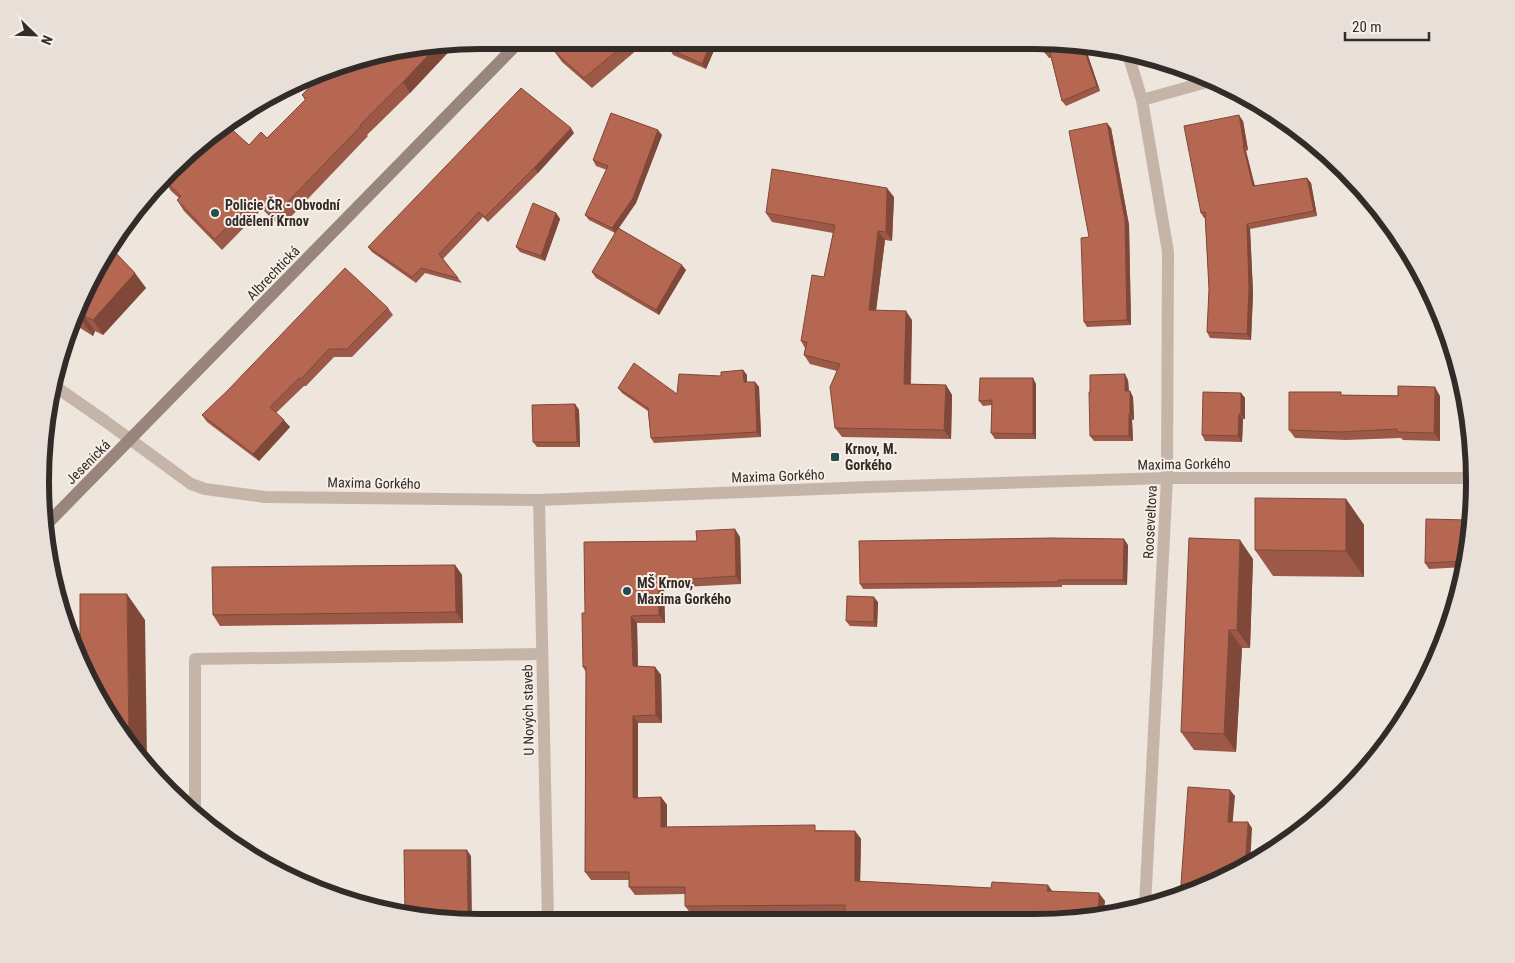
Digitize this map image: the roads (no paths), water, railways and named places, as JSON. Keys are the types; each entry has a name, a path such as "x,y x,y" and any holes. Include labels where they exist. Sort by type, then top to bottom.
{"main road":[{"name":"Albrechtická","path":"131,440 511,49"},
{"name":"Jesenická","path":"51,521 131,440"}],"street":[{"name":"Rooseveltova","path":"1130,60 1142,100 1168,252 1167,478 1145,900"},
{"path":"1142,100 1202,83"},
{"name":"Maxima Gorkého","path":"59,389 106,421 191,484 221,491 265,497 539,500 1167,478 1466,478"},
{"name":"U Nových staveb","path":"539,500 548,914"},
{"path":"195,806 195,659 542,654"}],"place":[{"name":"Policie ČR - Obvodní oddělení Krnov","path":"215,213"},
{"name":"Krnov, M. Gorkého","path":"835,457"},
{"name":"MŠ Krnov, Maxima Gorkého","path":"627,591"}]}
